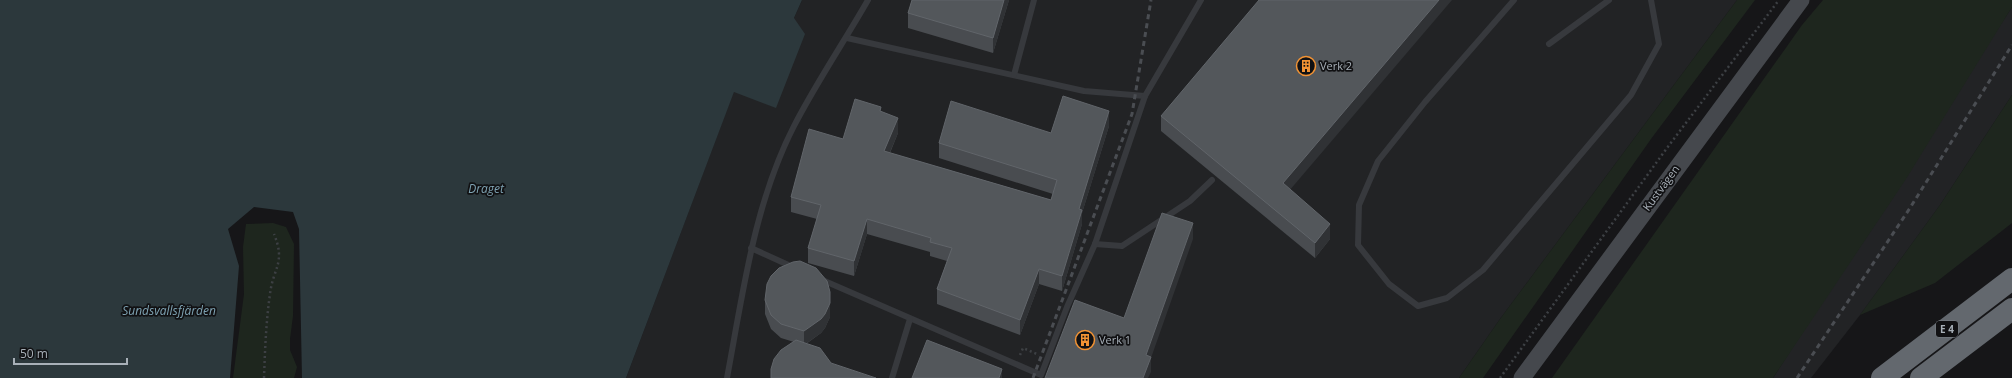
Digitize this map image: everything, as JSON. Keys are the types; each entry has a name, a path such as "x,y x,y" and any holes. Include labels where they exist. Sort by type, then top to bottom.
{"highway":[{"name":"E 4","path":"1882,378 2012,279"},
{"name":"E 4","path":"1920,378 2012,309"}],"main road":[{"name":"Kustvägen","path":"1522,378 1801,0"}],"lane":[{"path":"727,378 751,248 769,188 794,127 868,0"},
{"path":"1014,75 1034,0"},
{"path":"816,277 910,319 1041,374 1067,307 1095,244 1145,96 1201,0"},
{"path":"1514,0 1425,102 1378,161 1359,205 1358,245 1389,284 1418,306 1447,298 1483,270 1631,95 1659,44 1651,0"},
{"path":"1549,44 1609,0"},
{"path":"847,38 1084,90 1145,96"},
{"path":"1095,244 1122,246 1190,201 1212,180"},
{"path":"751,248 802,271"},
{"path":"892,378 910,319"}],"path":[{"path":"1500,378 1667,148 1779,0"},
{"path":"264,378 270,292 278,266 280,252 274,234"}],"shaded area":[{"path":"802,0 1737,0 1500,319 1459,378 626,378 734,91 775,107 794,18"},
{"path":"1737,0 1755,0 1651,139 1483,378 1459,378 1500,319"},
{"path":"1823,0 2012,0 2012,7 1906,179 1773,378 1552,378 1802,25"},
{"path":"2012,7 2012,95 1940,205 1860,315 1811,378 1773,378"},
{"path":"2012,95 2012,223 1935,283 1860,315 1940,205"},
{"path":"273,223 286,227 294,244 293,316 290,350 297,367 294,378 233,378 244,294 243,247 246,224"}],"water":[{"name":"Draget","path":"0,0 802,0 794,18 805,34 776,108 734,92 626,378 302,378 299,229 293,212 254,207 228,229 239,266 230,378 0,378"}],"building":[{"path":"912,0 1004,0 993,38 908,13"},
{"name":"Verk 2","path":"1259,0 1439,0 1283,183 1330,224 1315,243 1161,116"},
{"path":"1063,96 1109,111 1079,209 1082,210 1062,276 1039,269 1020,320 937,289 952,248 930,242 931,238 867,219 854,261 808,248 821,205 791,197 809,129 843,139 855,99 881,107 880,111 898,118 884,151 1051,200 1057,180 939,143 951,101 1051,133"},
{"path":"1162,213 1193,223 1146,355 1151,357 1143,378 1045,378 1075,300 1124,318"},
{"path":"800,261 816,268 827,281 830,292 830,303 825,314 821,319 804,331 781,324 771,315 765,300 767,284 771,276 779,268 793,262"},
{"path":"796,340 820,348 831,363 876,378 771,378 771,369 774,359 781,350"},
{"path":"927,340 1002,369 999,378 912,378"}],"railway":[{"path":"1033,378 1132,114 1151,0"},
{"path":"1797,378 1910,208 2012,45"}],"place":[{"name":"Verk 2","path":"1306,66"},
{"name":"Verk 1","path":"1085,340"}],"water label":[{"name":"Sundsvallsfjärden","path":"169,311"}]}
